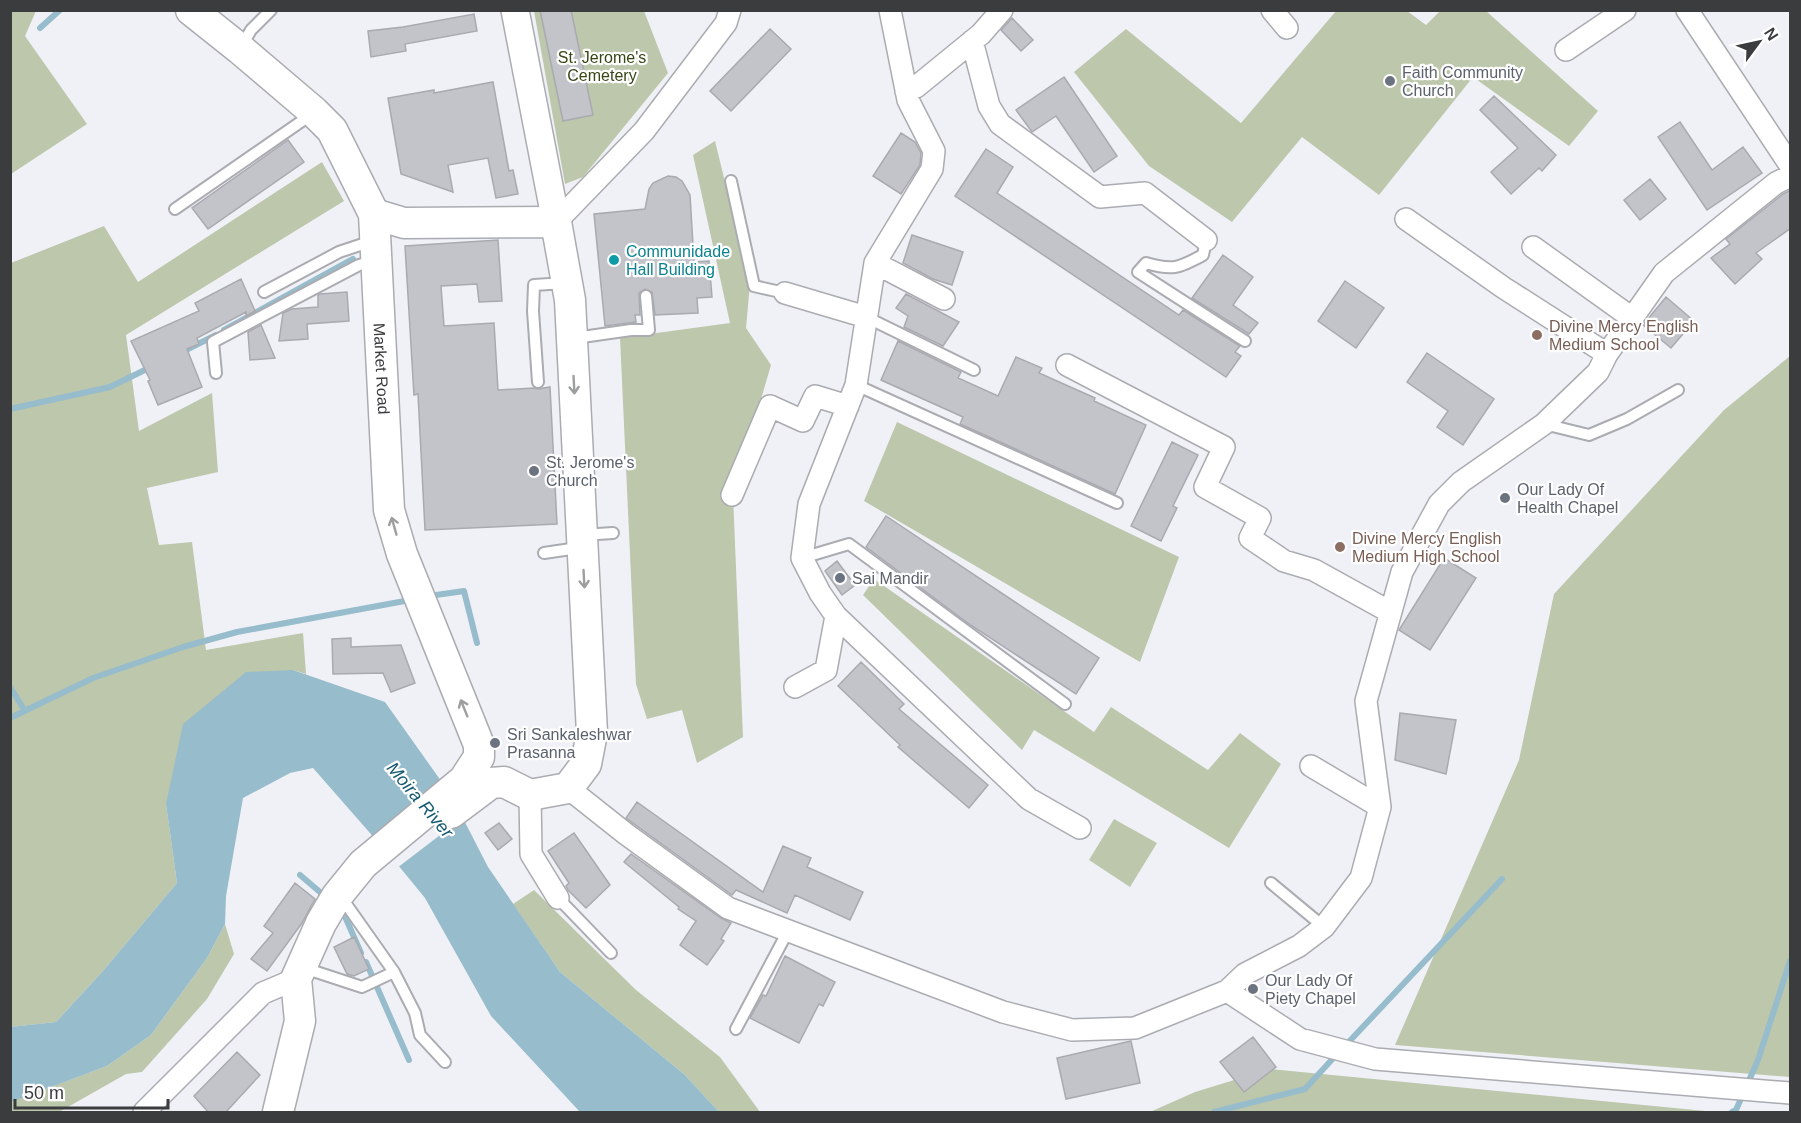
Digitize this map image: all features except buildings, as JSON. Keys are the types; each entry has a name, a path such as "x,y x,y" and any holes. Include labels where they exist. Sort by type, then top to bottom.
{"main road":[{"name":"Market Road","path":"191,10 240,49 332,130 375,238 389,510 402,554 479,745 482,785"},
{"path":"279,1113 300,1021 299,973 321,923 337,896 368,870 482,785 530,795 568,788 586,764 592,733 572,338 567,283 556,222 404,223 375,238"},
{"path":"321,923 346,904 368,870"}],"street":[{"path":"515,10 556,222"},
{"path":"556,222 644,131 726,23 730,10"},
{"path":"890,10 908,100 934,151 932,169 875,263 856,385 809,504 802,558 820,593 837,616 1029,799 1080,828"},
{"path":"906,91 916,87 972,41 1002,10"},
{"path":"1272,10 1287,27"},
{"path":"1566,50 1625,10"},
{"path":"1688,10 1791,165"},
{"path":"972,41 989,106 1000,124 1100,197 1145,193 1206,240"},
{"path":"568,788 728,908 1002,1012 1072,1030 1135,1028 1227,991 1245,974 1284,955 1324,927 1361,878 1380,807 1366,701 1402,572 1439,504 1461,482 1544,424 1598,372 1607,354 1664,273 1776,183 1791,176"},
{"path":"1406,219 1504,288 1607,354"},
{"path":"1533,247 1632,318"},
{"path":"875,263 944,299"},
{"path":"785,293 866,317"},
{"path":"1067,365 1224,447 1205,487 1260,518 1250,538 1284,561 1314,570 1390,612"},
{"path":"732,495 770,406 803,421 815,396 848,406"},
{"path":"795,687 825,670 837,616"},
{"path":"1311,766 1380,807"},
{"path":"530,795 531,854 558,898"},
{"path":"144,1113 262,993 299,973"},
{"path":"1227,991 1300,1039 1375,1059 1791,1093"}],"lane":[{"path":"240,49 251,30 271,10"},
{"path":"175,209 314,112"},
{"path":"731,181 754,286 785,293"},
{"path":"264,292 339,252 375,238"},
{"path":"216,373 213,342 359,265 375,238"},
{"path":"1206,240 1203,255 1180,267 1162,268 1146,263 1138,272 1245,341"},
{"path":"538,382 533,310 534,285 567,283"},
{"path":"572,338 631,330 649,330 646,296"},
{"path":"866,317 974,370"},
{"path":"856,385 1117,503"},
{"path":"1544,424 1589,435 1627,419 1677,390"},
{"path":"544,554 571,549 582,535 613,533"},
{"path":"802,558 849,544 1065,704"},
{"path":"1271,884 1324,927"},
{"path":"558,898 610,953"},
{"path":"346,904 394,972 415,1013 420,1035 445,1062"},
{"path":"736,1029 788,931"},
{"path":"299,973 362,987 394,972"}],"green space":[{"path":"11,10 36,11 25,36 87,124 11,174"},
{"name":"St. Jerome's Cemetery","path":"534,11 644,11 668,73 583,177 565,184"},
{"path":"1336,11 1407,11 1426,25 1440,11 1486,11 1598,111 1569,146 1473,77 1379,195 1302,137 1232,222 1149,166 1074,72 1126,29 1241,123"},
{"path":"715,141 750,284 746,328 771,365 733,495 743,737 697,763 682,710 647,719 636,684 620,338 730,323 693,155"},
{"path":"322,162 344,201 126,335 139,431 212,393 218,472 147,488 159,545 192,542 206,650 303,633 306,674 293,670 166,804 177,883 102,972 56,1022 11,1027 11,263 104,226 138,282"},
{"path":"1790,356 1790,1077 1395,1045 1519,760 1554,594 1724,410"},
{"path":"897,422 1179,557 1140,662 864,501"},
{"path":"874,579 1094,732 1111,707 1208,770 1240,733 1281,764 1229,848 1034,730 1022,750 863,595"},
{"path":"1114,819 1157,843 1130,887 1089,860"},
{"path":"534,890 636,990 720,1057 760,1112 719,1112 685,1075 560,972 513,904"},
{"path":"225,924 234,954 207,999 142,1072 126,1074 59,1112 11,1112 10,1102 107,1066 151,1035 207,958"},
{"path":"1270,1069 1716,1112 1150,1112 1195,1092"}],"water":[{"name":"Moira River","path":"293,670 385,702 451,795 488,867 560,972 685,1075 719,1112 580,1112 491,1016 425,898 313,768 290,773 243,798 226,896 225,924 207,958 151,1035 107,1066 11,1102 10,1027 56,1022 102,972 177,883 166,804 183,724 246,672"}],"pier":[{"path":"447,786 465,816 397,868 375,843"}],"waterway":[{"path":"40,28 60,10"},
{"path":"224,330 353,259"},
{"path":"182,352 216,335"},
{"path":"10,409 110,387 151,367"},
{"path":"429,596 464,591 477,643"},
{"path":"10,718 93,678 183,647 237,632 410,600"},
{"path":"10,687 25,711"},
{"path":"300,875 327,898"},
{"path":"1344,1047 1502,879"},
{"path":"339,909 343,912 361,953"},
{"path":"1747,1085 1758,1060 1790,961"},
{"path":"366,962 409,1060"},
{"path":"1214,1112 1305,1089 1337,1054"},
{"path":"1732,1112 1736,1110 1743,1094"}],"place":[{"name":"Faith Community Church","path":"1390,81"},
{"name":"Communidade Hall Building","path":"614,260"},
{"name":"Divine Mercy English Medium School","path":"1537,335"},
{"name":"St. Jerome's Church","path":"534,471"},
{"name":"Our Lady Of Health Chapel","path":"1505,498"},
{"name":"Divine Mercy English Medium High School","path":"1340,547"},
{"name":"Sai Mandir","path":"840,578"},
{"name":"Sri Sankaleshwar Prasanna","path":"495,743"},
{"name":"Our Lady Of Piety Chapel","path":"1253,989"}]}
